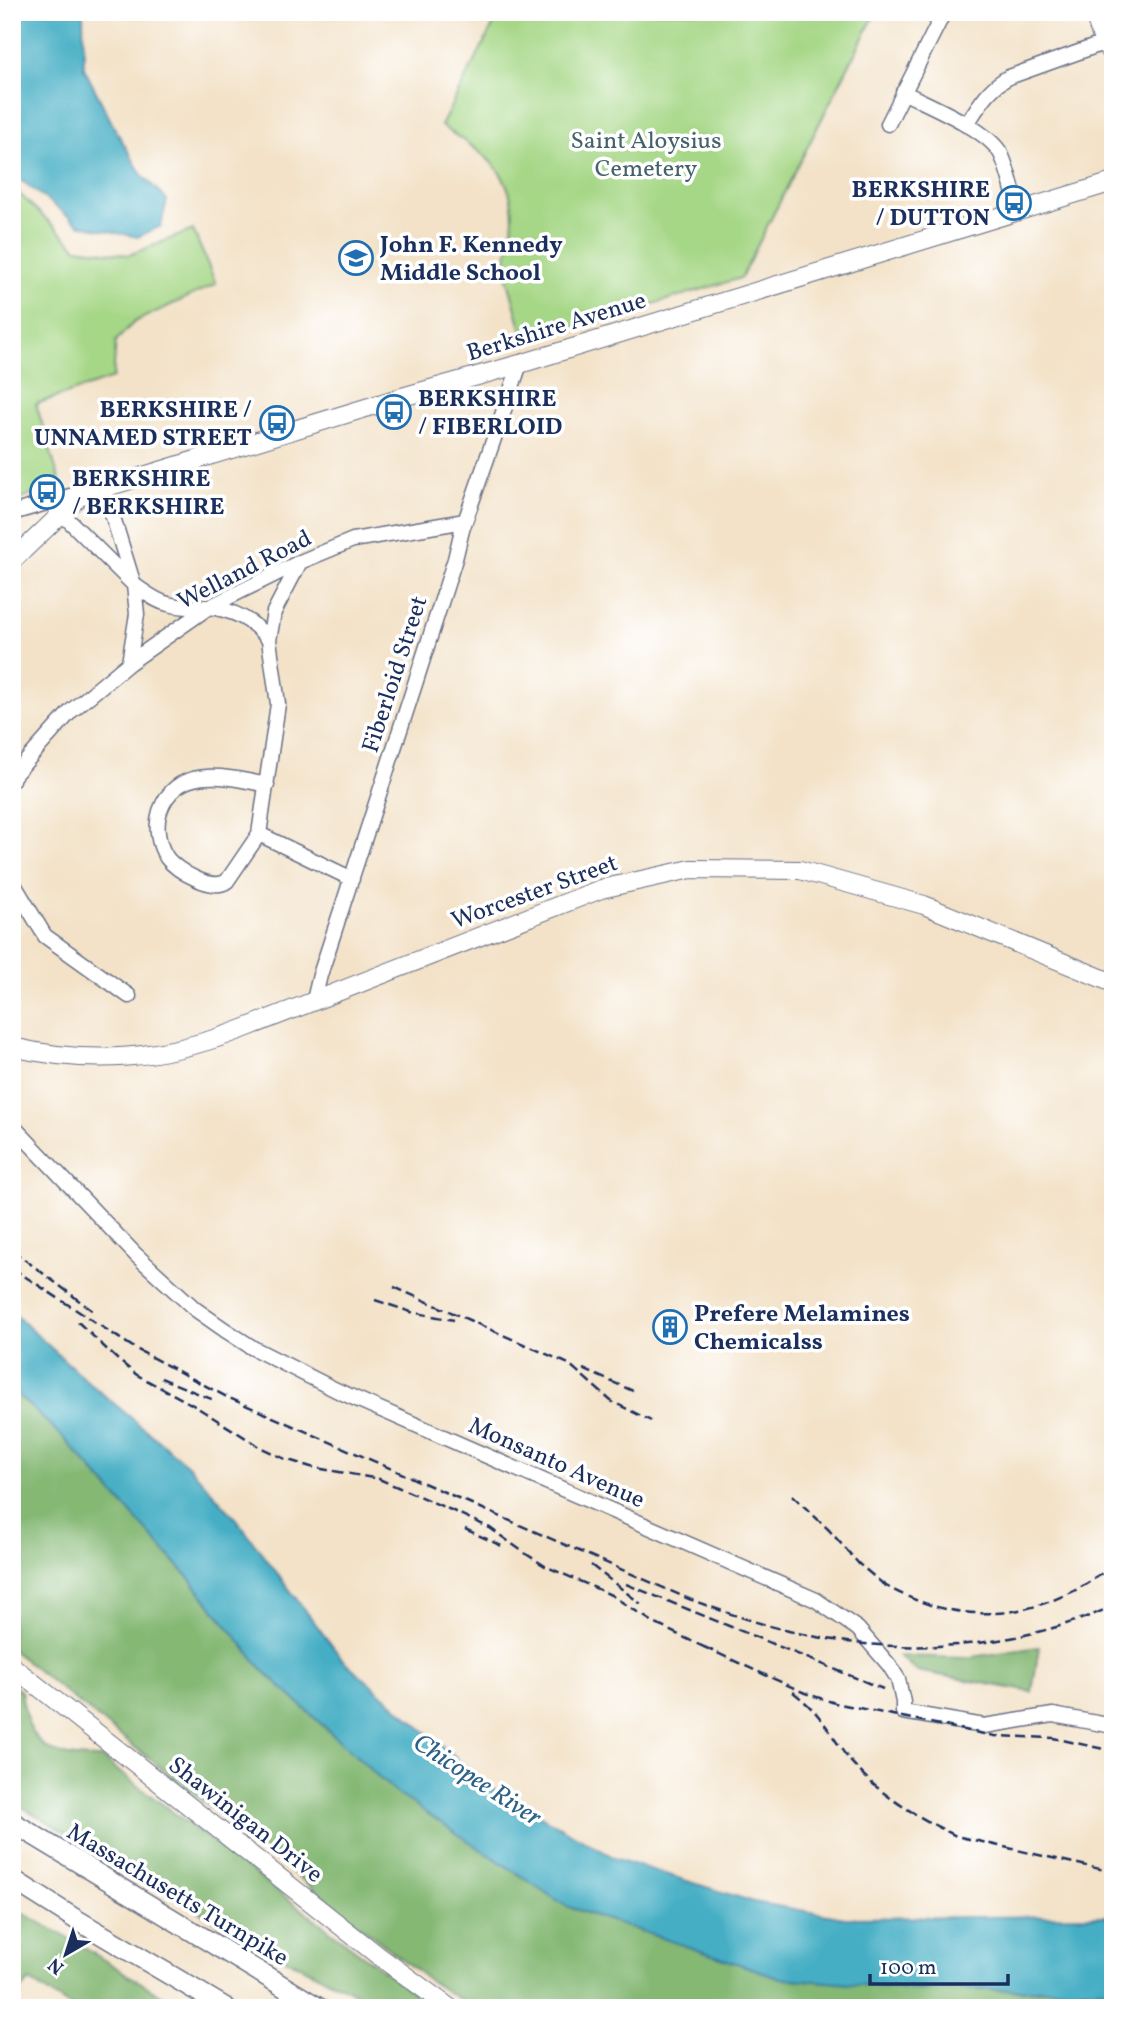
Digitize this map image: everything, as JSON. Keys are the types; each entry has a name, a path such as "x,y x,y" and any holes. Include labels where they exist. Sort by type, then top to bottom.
{"highway":[{"name":"Massachusetts Turnpike","path":"12,1822 319,2008"},
{"path":"12,1879 226,2008"}],"main road":[{"path":"1093,12 1109,48"},
{"name":"Berkshire Avenue","path":"56,508 84,492 520,364 1113,182"},
{"path":"12,561 56,508"},
{"name":"Worcester Street","path":"12,1047 55,1056 91,1059 148,1055 215,1039 601,889 691,869 800,870 924,905 1113,984"},
{"name":"Shawinigan Drive","path":"12,1666 380,1957 450,2008"}],"street":[{"path":"888,124 944,12"},
{"path":"966,125 987,93 997,83 1016,74 1109,48"},
{"path":"903,92 966,125 996,147 1002,155 1019,212"},
{"name":"Fiberloid Street","path":"314,1000 465,521 520,364"},
{"path":"104,488 134,585 137,614 129,663"},
{"path":"12,513 56,508 134,585 159,601 186,607 209,607 236,615 250,621 269,640"},
{"name":"Welland Road","path":"13,777 71,710 129,663 209,607 300,562 353,540 465,521"},
{"path":"267,785 220,777 190,779 176,787 164,800 158,819 158,838 167,858 199,880 222,886 259,834 267,785 278,704 269,640 274,611 300,562"},
{"path":"259,834 352,879"},
{"path":"12,881 45,936 129,996"},
{"name":"Monsanto Avenue","path":"12,1125 156,1275 225,1330 265,1354 335,1389 816,1600 858,1629 889,1665 898,1679 903,1712 985,1726 1053,1716 1113,1726"}],"green space":[{"name":"Saint Aloysius Cemetery","path":"500,12 876,12 741,278 525,342 505,270 512,232 510,194 496,167 485,156 441,126"},
{"path":"12,187 77,248 129,255 193,230 216,284 134,322 116,341 113,378 36,404 61,485 12,502"},
{"path":"12,1390 61,1435 189,1578 263,1670 395,1792 918,1990 1113,1989 1113,2008 473,2008 427,1979 12,1650"},
{"path":"1039,1647 1032,1692 917,1671 899,1656 966,1658"},
{"path":"12,1685 21,1691 29,1725 44,1746 67,1755 101,1758 433,2008 379,2008 345,1988 252,1943 12,1801"},
{"path":"12,1907 182,2008 73,2008 30,1981 12,2000"}],"water":[{"path":"12,12 83,12 84,68 142,175 167,200 161,226 138,237 80,225 25,183 12,177"},
{"name":"Chicopee River","path":"12,1312 87,1381 189,1466 236,1519 343,1660 489,1787 617,1859 754,1902 845,1918 1113,1916 1113,1989 918,1990 781,1978 566,1906 395,1792 263,1670 189,1578 61,1435 12,1390"}],"railway":[{"path":"12,1250 93,1311"},
{"path":"12,1268 136,1349 227,1397 689,1599 750,1620 796,1633 850,1642 926,1646 965,1644 1041,1631 1113,1606"},
{"path":"394,1287 569,1364 611,1401 651,1421"},
{"path":"375,1300 411,1312 454,1320"},
{"path":"78,1322 137,1375 193,1405 262,1448 311,1467 379,1479 451,1510 490,1528 545,1566 611,1595 656,1624 712,1651"},
{"path":"583,1369 633,1391"},
{"path":"161,1378 216,1401"},
{"path":"792,1495 829,1530 859,1564 888,1588"},
{"path":"465,1529 504,1547"},
{"path":"591,1565 641,1604"},
{"path":"881,1583 926,1604 949,1610 996,1613 1044,1604 1085,1585 1113,1565"},
{"path":"626,1584 883,1689"},
{"path":"704,1647 805,1693 835,1703 995,1736 1053,1738 1113,1751"},
{"path":"793,1692 817,1714 845,1755 866,1777 889,1797 929,1822 956,1836 1113,1872"}],"place":[{"name":"BERKSHIRE / DUTTON","path":"1014,203"},
{"name":"John F. Kennedy Middle School","path":"356,258"},
{"name":"BERKSHIRE / FIBERLOID","path":"394,412"},
{"name":"BERKSHIRE / UNNAMED STREET","path":"277,423"},
{"name":"BERKSHIRE / BERKSHIRE","path":"47,492"},
{"name":"Prefere Melamines Chemicalss","path":"670,1327"}]}
